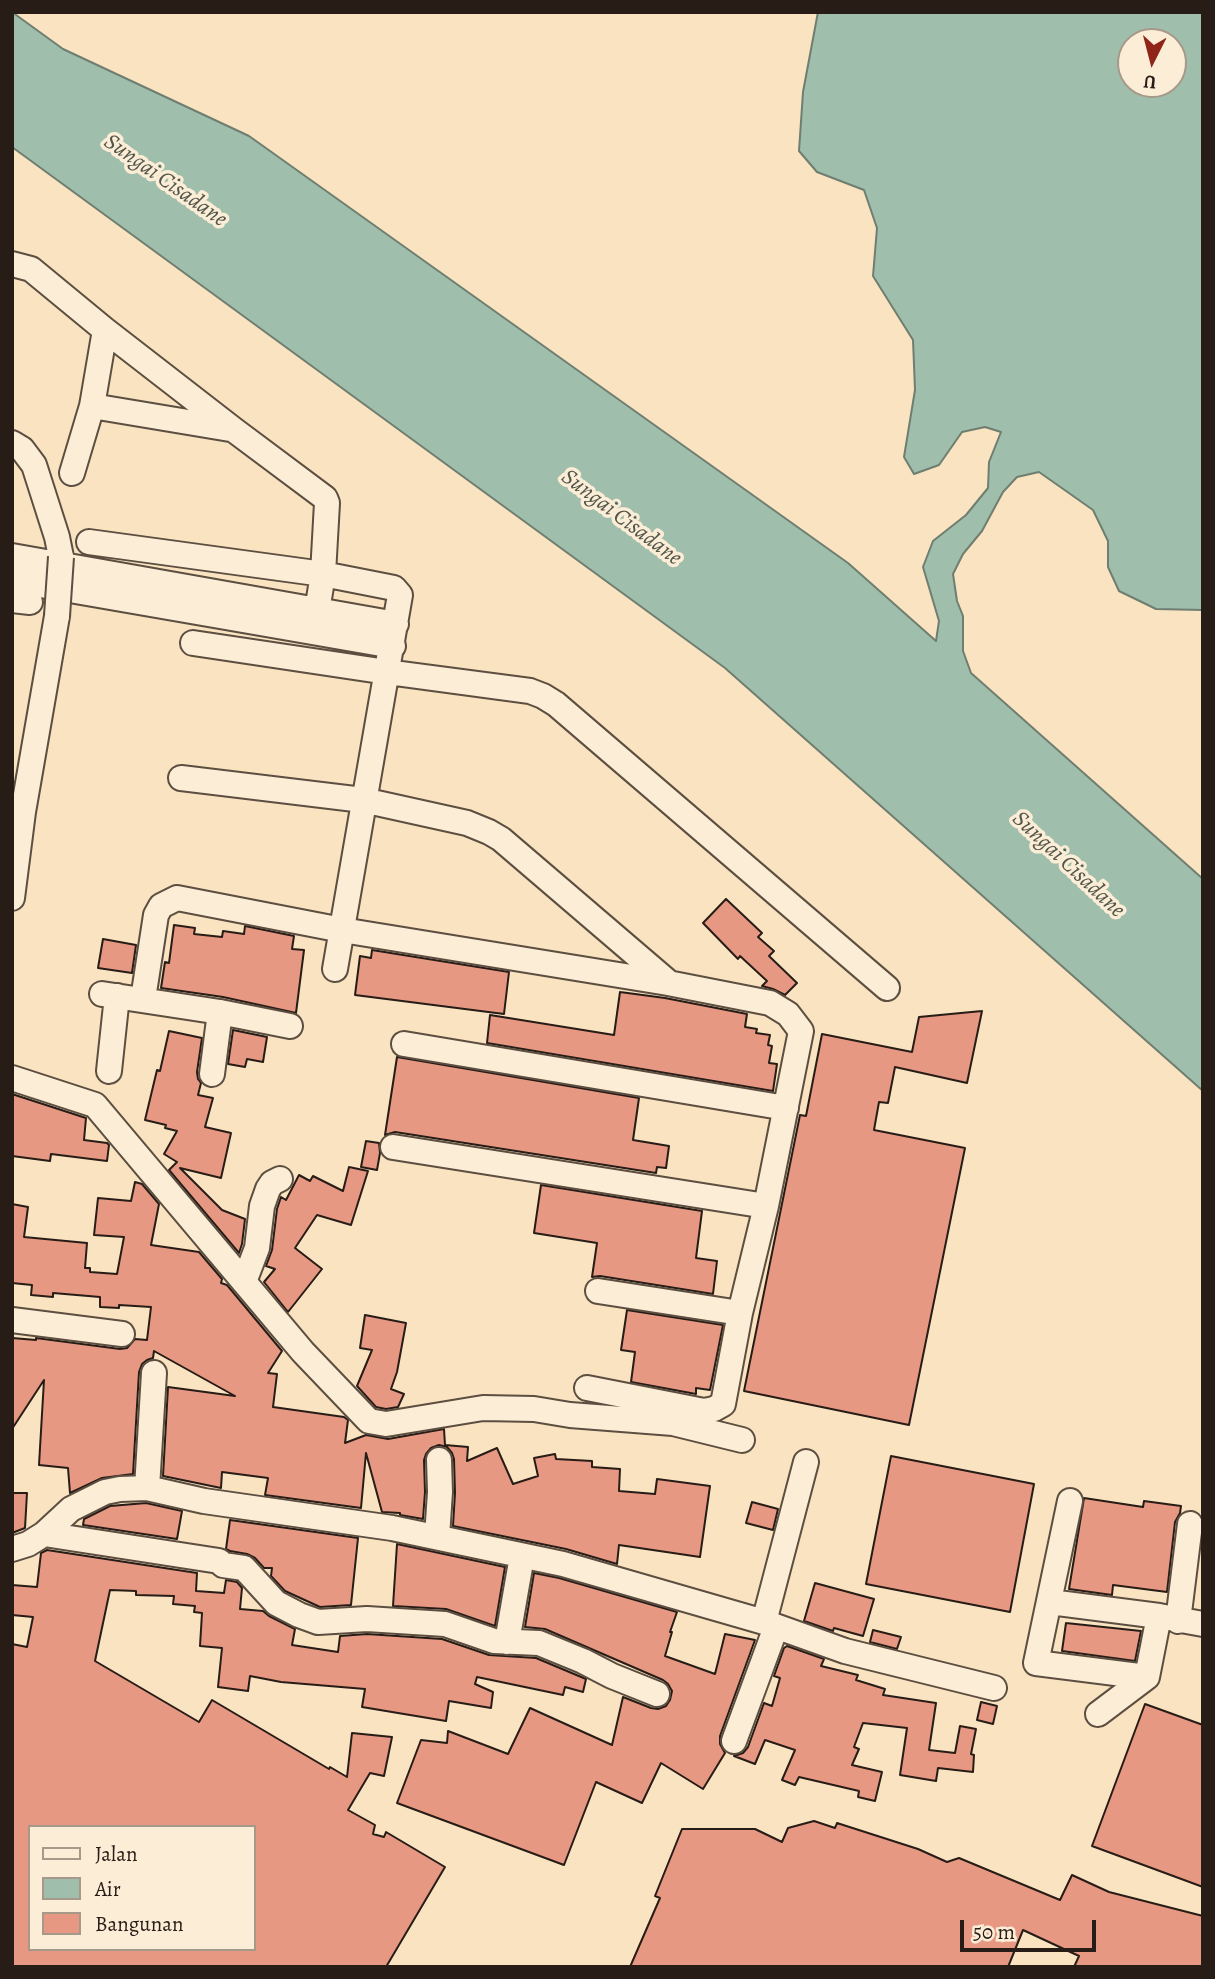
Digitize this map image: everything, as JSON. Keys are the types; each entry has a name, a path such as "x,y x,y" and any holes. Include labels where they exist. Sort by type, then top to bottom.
{"street":[{"path":"12,264 31,269 105,330 327,500 323,574 317,611"},
{"path":"72,473 92,406 105,330"},
{"path":"92,406 234,430"},
{"path":"12,443 22,449 34,465 61,557 57,616 23,812 12,898"},
{"path":"89,542 323,574 394,588 400,595 335,969"},
{"path":"12,555 317,611 394,635"},
{"path":"12,580 394,635"},
{"path":"193,643 387,673 530,691 543,696 887,988"},
{"path":"181,778 363,800 467,823 489,832 501,839 668,982"},
{"path":"143,999 156,915 162,906 177,898 342,930 668,982 770,1003 788,1014 801,1031 723,1404 704,1411 587,1388"},
{"path":"109,1071 109,995 290,1026"},
{"path":"212,1074 220,1012"},
{"path":"404,1044 786,1108"},
{"path":"12,1079 95,1105 303,1352 369,1421 386,1424 483,1408 534,1409 570,1415 673,1423 742,1440"},
{"path":"393,1147 766,1206"},
{"path":"244,1282 257,1248 262,1206 272,1183 280,1179"},
{"path":"598,1291 740,1313"},
{"path":"12,1320 122,1334"},
{"path":"147,1488 154,1373"},
{"path":"436,1537 440,1492 439,1460"},
{"path":"734,1741 770,1625 806,1462"},
{"path":"12,1549 28,1544 44,1534 71,1509 105,1492 147,1488 204,1501 392,1528 563,1564 770,1625 845,1651 994,1688"},
{"path":"1070,1501 1036,1663 1147,1676"},
{"path":"1098,1714 1147,1676 1169,1618 1190,1524"},
{"path":"44,1534 244,1568 276,1603 318,1622 367,1619 445,1624 494,1642 539,1643 657,1694"},
{"path":"507,1642 522,1556"},
{"path":"1050,1602 1203,1624"}],"water":[{"name":"Sungai Cisadane","path":"12,12 63,49 249,136 848,563 936,641 939,621 923,567 933,541 966,515 988,488 989,462 1001,432 985,427 962,432 939,465 914,474 904,457 915,390 913,340 873,276 877,228 864,190 817,172 799,151 803,92 818,12 1203,12 1203,610 1156,609 1119,591 1108,567 1108,541 1093,510 1039,472 1017,477 1003,492 982,531 963,554 953,574 957,601 963,616 963,651 971,673 1203,879 1203,1091 725,668 12,147"}],"building":[{"path":"726,899 762,933 758,937 774,951 769,956 797,983 785,995 762,986 767,981 740,956 738,959 703,923"},
{"path":"174,925 195,928 194,934 222,937 223,931 244,934 245,926 294,936 292,949 304,950 296,1013 223,997 161,988 165,962 169,963"},
{"path":"103,939 136,945 132,973 98,968"},
{"path":"372,950 509,972 504,1014 355,995 360,956 371,958"},
{"path":"620,992 747,1014 745,1027 757,1029 756,1033 770,1035 768,1045 772,1046 769,1063 777,1064 773,1091 487,1043 490,1015 614,1035"},
{"path":"982,1011 967,1083 895,1067 888,1103 879,1102 874,1130 965,1148 909,1425 744,1391 800,1115 806,1116 822,1034 912,1052 919,1017"},
{"path":"233,1030 267,1037 263,1062 247,1059 245,1067 228,1064"},
{"path":"169,1031 202,1038 197,1072 201,1083 198,1095 213,1098 205,1127 231,1133 221,1178 180,1168 222,1210 245,1219 239,1253 169,1170 177,1162 164,1154 177,1131 145,1120"},
{"path":"397,1057 639,1098 633,1140 669,1146 666,1168 657,1167 656,1173 395,1132 385,1135"},
{"path":"12,1094 86,1118 84,1140 107,1143 107,1161 51,1154 50,1161 12,1156"},
{"path":"366,1141 379,1143 377,1170 361,1167"},
{"path":"349,1167 368,1171 351,1225 317,1215 295,1248 322,1269 288,1312 264,1282 275,1269 266,1266 272,1250 281,1197 286,1200 299,1175 310,1181 313,1176 343,1191"},
{"path":"135,1182 142,1184 159,1204 151,1245 199,1252 222,1279 221,1283 227,1285 282,1351 268,1373 277,1374 273,1407 344,1417 348,1420 345,1443 366,1435 388,1439 444,1429 445,1445 468,1447 467,1461 497,1448 513,1484 538,1476 534,1458 555,1454 556,1459 592,1461 592,1467 620,1469 619,1491 655,1494 657,1479 710,1486 700,1557 619,1545 617,1564 566,1549 453,1526 454,1459 447,1447 439,1445 431,1448 424,1460 423,1519 382,1512 366,1453 361,1508 265,1495 268,1478 222,1472 221,1488 163,1476 168,1387 235,1396 154,1351 153,1358 142,1364 139,1372 133,1474 102,1478 70,1493 68,1468 39,1465 44,1380 12,1429 12,1338 127,1348 135,1339 147,1340 151,1307 100,1307 100,1297 53,1293 53,1297 31,1295 32,1285 12,1283 12,1204 28,1207 24,1237 87,1243 85,1268 90,1268 90,1272 117,1274 124,1237 94,1235 98,1198 131,1201"},
{"path":"541,1185 702,1211 696,1258 717,1261 713,1294 600,1276 592,1277 597,1243 534,1233"},
{"path":"627,1310 723,1325 710,1390 696,1388 696,1394 631,1382 635,1352 621,1350"},
{"path":"365,1315 406,1323 391,1389 404,1394 398,1407 376,1407 357,1386 372,1350 360,1348"},
{"path":"891,1456 1034,1484 1010,1612 866,1584"},
{"path":"12,1493 27,1493 25,1528 12,1533"},
{"path":"1084,1498 1143,1507 1144,1501 1181,1506 1175,1522 1167,1592 1113,1585 1112,1595 1069,1589"},
{"path":"752,1502 778,1509 773,1530 746,1523"},
{"path":"146,1503 182,1511 177,1539 83,1525 84,1519 110,1506"},
{"path":"230,1520 358,1538 351,1605 320,1607 285,1591 271,1576 272,1568 264,1568 247,1554 226,1549"},
{"path":"397,1544 505,1567 495,1626 446,1609 393,1606"},
{"path":"47,1550 197,1573 196,1591 224,1593 226,1580 237,1582 242,1588 240,1609 263,1611 295,1629 292,1645 338,1652 340,1636 367,1634 442,1639 489,1655 536,1658 586,1679 583,1692 565,1687 563,1695 477,1677 475,1684 493,1692 491,1708 449,1701 446,1721 362,1707 365,1689 281,1682 250,1676 248,1691 218,1687 222,1648 200,1646 202,1613 194,1612 195,1606 173,1604 174,1596 136,1595 136,1591 110,1590 95,1661 199,1722 212,1700 347,1777 352,1733 392,1737 384,1776 370,1773 348,1810 375,1825 373,1834 384,1837 386,1832 445,1867 386,1967 12,1967 12,1644 27,1647 33,1617 12,1615 12,1585 37,1587 41,1553"},
{"path":"534,1573 677,1612 665,1656 715,1674 725,1634 755,1640 720,1736 720,1744 725,1753 703,1789 661,1763 642,1803 596,1782 564,1865 397,1803 421,1740 447,1743 448,1731 508,1754 530,1708 612,1745 623,1697 658,1709 666,1706 670,1700 672,1691 663,1680 545,1629 525,1627"},
{"path":"815,1583 874,1599 863,1636 834,1628 833,1631 804,1621"},
{"path":"1066,1623 1141,1631 1135,1661 1062,1651"},
{"path":"873,1630 901,1637 897,1649 870,1642"},
{"path":"787,1646 824,1659 821,1666 858,1675 856,1680 885,1689 883,1695 936,1703 929,1750 955,1753 960,1726 976,1729 971,1754 974,1755 973,1772 938,1768 936,1781 900,1775 907,1728 863,1723 854,1747 859,1749 852,1765 882,1772 875,1801 858,1797 859,1791 799,1777 795,1785 782,1780 795,1750 765,1740 755,1764 734,1756 743,1753 748,1747 764,1703 772,1706 780,1678 774,1676"},
{"path":"981,1702 997,1706 993,1724 977,1720"},
{"path":"1145,1704 1203,1725 1203,1887 1092,1846"},
{"path":"814,1821 835,1828 837,1823 918,1849 947,1862 959,1858 1060,1900 1072,1875 1109,1892 1203,1916 1203,1967 1074,1967 1079,1956 1023,1930 1008,1967 630,1967 660,1898 655,1896 682,1829 755,1829 782,1842 788,1828"}]}
